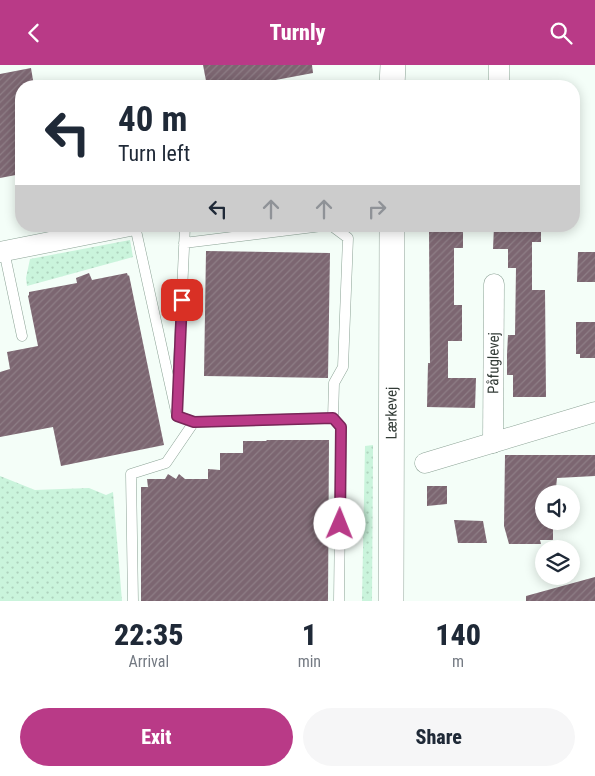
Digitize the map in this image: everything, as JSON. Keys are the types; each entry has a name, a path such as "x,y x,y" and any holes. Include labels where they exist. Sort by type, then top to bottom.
{"street":[{"path":"392,65 392,80"},
{"path":"499,65 499,80"},
{"path":"2,252 100,232"},
{"name":"Lærkevej","path":"391,601 392,232"},
{"name":"Påfuglevej","path":"493,443 494,284"},
{"path":"425,463 595,412"}],"lane":[{"path":"136,232 177,416"},
{"path":"177,416 185,232"},
{"path":"184,243 267,232"},
{"path":"339,601 341,427 333,418 334,383 343,367 348,238 340,232"},
{"path":"2,252 22,337"},
{"path":"177,416 194,422 333,418"},
{"path":"133,601 131,475 166,463 194,422"}],"green space":[{"path":"130,240 133,257 27,286 26,278 30,259"},
{"path":"373,445 372,601 362,601 365,446"},
{"path":"0,476 35,490 89,488 106,495 113,492 122,601 0,601"}],"building":[{"path":"203,65 312,65 313,73 276,80 206,80"},
{"path":"31,68 33,80 15,80 15,175 0,178 0,74"},
{"path":"429,232 463,232 463,248 454,248 454,305 462,305 462,341 448,341 448,378 476,378 475,408 427,407 428,363 430,363"},
{"path":"494,232 541,232 541,242 532,242 532,290 545,290 546,397 513,397 513,375 507,375 507,354 508,335 515,335 516,268 508,268 508,249 493,249"},
{"path":"206,251 330,253 328,378 204,376"},
{"path":"578,252 595,252 595,282 577,282"},
{"path":"89,273 92,280 127,273 129,275 164,445 61,466 53,427 0,437 0,372 10,369 7,352 38,346 28,296 29,292 77,283 76,278"},
{"path":"576,322 595,322 595,358 580,358 580,354 576,354"},
{"path":"329,440 328,601 141,601 141,487 148,487 147,479 165,479 168,474 176,479 179,474 185,479 208,479 208,469 220,470 220,453 243,453 243,441"},
{"path":"505,455 595,455 595,476 557,478 556,485 535,485 535,530 553,530 553,540 535,540 535,544 509,544 504,526"},
{"path":"427,486 447,486 447,504 427,506"},
{"path":"454,520 483,521 487,543 458,543"},
{"path":"595,577 595,601 526,601 526,596 566,585 580,585 580,581"}],"route":[{"path":"182,300 177,416 194,422 333,418 341,427 340,524"}]}
